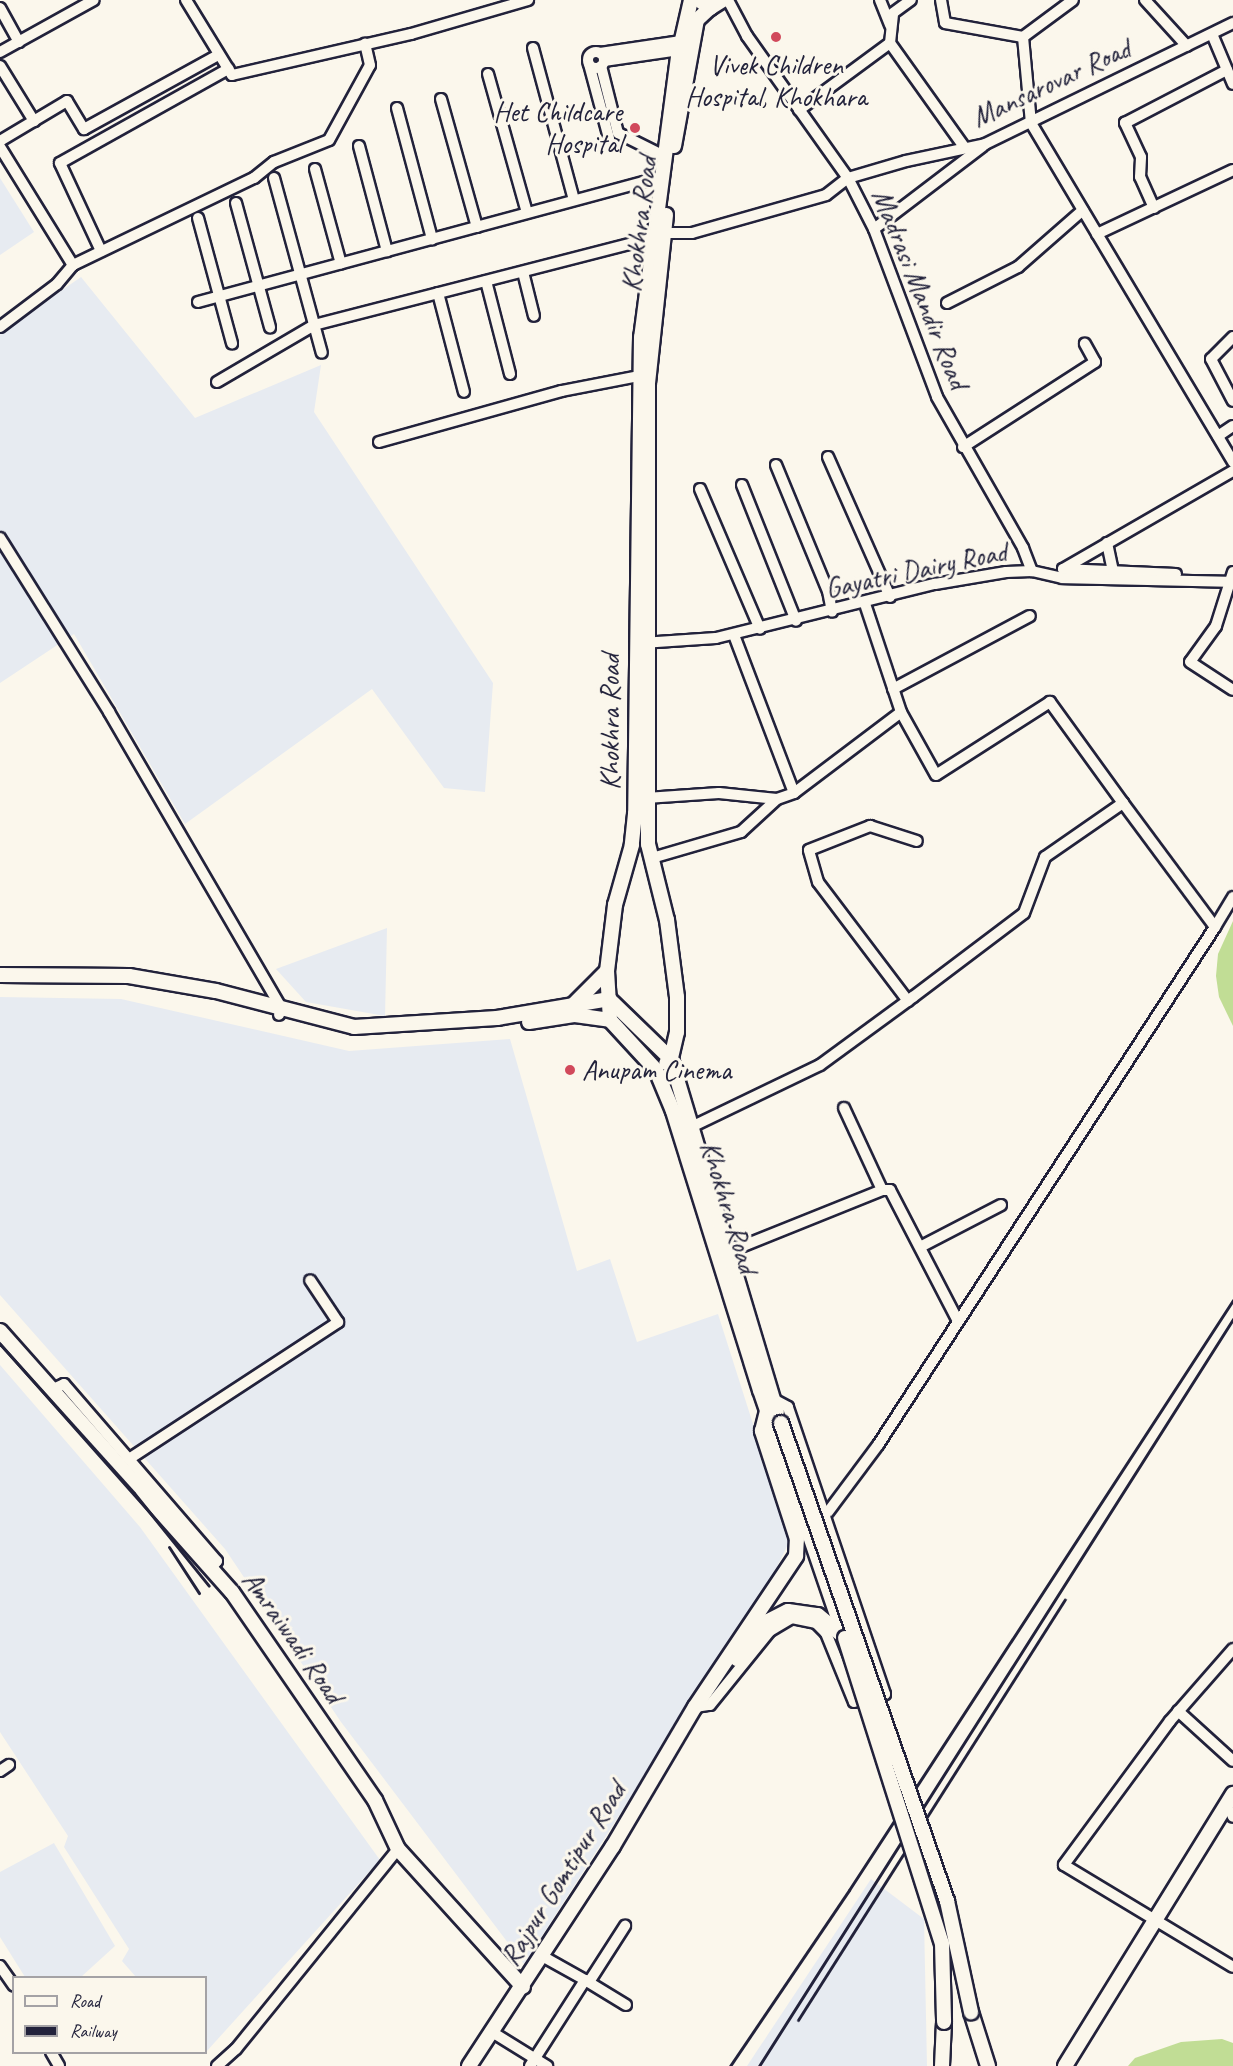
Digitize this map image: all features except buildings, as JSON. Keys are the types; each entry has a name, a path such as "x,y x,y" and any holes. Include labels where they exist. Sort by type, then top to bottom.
{"main road":[{"name":"Khokhra Road","path":"691,0 680,45 661,177 648,383 642,643 632,845 615,905 607,971 610,1020 656,1070 770,1400"},
{"name":"Khokhra Road","path":"715,3 697,20 658,236 639,376 646,798 648,843 667,921 677,997 677,1032 671,1059 689,1128 728,1252 777,1425"},
{"path":"632,845 648,843"},
{"path":"573,1005 607,971"},
{"path":"0,975 129,976 216,991 355,1034 491,1027 575,1015 610,1020"},
{"path":"0,984 132,985 354,1027 497,1018 609,999 671,1059 656,1070"},
{"name":"Amraiwadi Road","path":"0,1331 212,1567 375,1800 398,1849 522,1987"},
{"path":"695,1707 799,1548 762,1431 770,1400"},
{"path":"777,1425 942,1943 944,2022 942,2066"},
{"path":"777,1425 947,1901 971,2012 988,2066"},
{"path":"695,1707 713,1689 757,1634 780,1613 811,1611 845,1638"},
{"name":"Rajpur Gomtipur Road","path":"469,2066 543,1956 695,1707"},
{"path":"1074,2066 1233,1794"},
{"path":"1065,2066 1157,1922 1232,1813"}],"street":[{"path":"0,52 94,0"},
{"path":"186,0 232,75 365,44 528,0"},
{"path":"880,0 891,28"},
{"path":"911,0 893,13 890,44 965,148"},
{"path":"941,0 945,23 1023,37 1073,0"},
{"path":"1145,0 1187,46"},
{"name":"Madrasi Mandir Road","path":"715,3 747,36 848,178 874,229 929,378 963,447 1023,548 1032,571"},
{"path":"0,8 19,42"},
{"name":"Mansarovar Road","path":"848,178 985,144 1233,23"},
{"path":"1212,34 1233,84"},
{"path":"1023,37 1031,123 1233,462"},
{"path":"0,327 57,284 73,265 254,178 274,162 329,140 370,65 365,44"},
{"path":"799,110 890,44"},
{"path":"609,138 589,64 680,45"},
{"path":"532,48 574,200"},
{"path":"0,141 67,101 84,129 218,55"},
{"path":"601,60 618,133 664,156"},
{"path":"0,66 34,121"},
{"path":"101,251 60,164 228,69"},
{"path":"1154,208 1140,177 1141,157 1125,123 1227,70"},
{"path":"488,74 527,213"},
{"path":"441,99 477,227"},
{"path":"397,108 432,239"},
{"path":"874,229 985,144"},
{"path":"358,146 387,251"},
{"path":"0,147 73,265"},
{"path":"315,170 341,264"},
{"path":"1097,234 1233,170"},
{"path":"198,302 661,177"},
{"path":"274,178 322,353"},
{"path":"217,382 314,325 658,236 692,233 826,195 848,178"},
{"path":"236,203 270,327"},
{"path":"947,303 1018,267 1083,210"},
{"path":"198,218 232,343"},
{"path":"523,272 534,316"},
{"path":"486,281 510,374"},
{"path":"438,293 464,392"},
{"path":"1233,337 1211,359 1233,401"},
{"path":"963,447 1095,362 1085,344"},
{"path":"380,442 562,391 639,376"},
{"path":"1218,436 1233,426"},
{"path":"828,458 890,597"},
{"path":"776,465 828,591 832,612"},
{"path":"1063,569 1233,471"},
{"path":"742,485 796,621"},
{"path":"700,489 760,630"},
{"path":"0,538 97,692 280,1012"},
{"path":"1107,543 1113,571"},
{"path":"1045,573 1063,569 1232,578 1216,626 1190,662 1233,690"},
{"name":"Gayatri Dairy Road","path":"642,643 734,635 866,604 935,584 1032,571 1062,578 1232,578"},
{"path":"866,604 901,712 936,775 1050,702 1215,927"},
{"path":"893,689 1030,616"},
{"path":"734,635 794,793"},
{"path":"651,858 741,832 777,799 794,793 901,712"},
{"path":"646,798 719,793 777,799"},
{"path":"689,1128 820,1065 908,1001 1024,914 1045,857 1123,803"},
{"path":"908,1001 818,882 809,850 870,826 917,841"},
{"path":"828,1512 878,1445 1233,897"},
{"path":"844,1108 882,1190 896,1196 958,1321"},
{"path":"728,1252 882,1190"},
{"path":"922,1245 1001,1205"},
{"path":"129,1459 338,1322 310,1280"},
{"path":"53,1389 64,1384 217,1561 212,1567"},
{"path":"695,1707 710,1705 770,1631 792,1618 816,1623 826,1633 854,1702 885,1694 788,1407 770,1400"},
{"path":"1233,1648 1178,1711 1064,1865 1233,1967"},
{"path":"1178,1711 1233,1761"},
{"path":"217,2066 236,2049 398,1849"},
{"path":"533,2062 625,1926"},
{"path":"543,1956 626,2005"},
{"path":"0,1966 12,1983"},
{"path":"492,2032 533,2062 547,2066"}],"shaded area":[{"path":"0,178 34,232 0,255"},
{"path":"81,277 195,418 321,365 314,412 493,683 485,792 444,788 372,689 185,824 74,634 0,683 0,333"},
{"path":"387,928 385,1016 306,1002 276,969"},
{"path":"0,997 121,999 349,1051 510,1039 577,1271 610,1259 637,1342 718,1314 790,1540 772,1577 524,1964 341,1722 225,1549 0,1295"},
{"path":"0,1365 140,1527 380,1860 207,2051 207,1976 135,1976 122,1961 129,1949 64,1847 68,1836 0,1732"},
{"path":"54,1843 115,1946 82,1976 24,1976 0,1937 0,1872"},
{"path":"871,1879 924,1919 927,2066 747,2066"}],"green space":[{"path":"1233,921 1233,1026 1219,997 1216,976 1218,954"},
{"path":"1222,2039 1233,2043 1233,2066 1128,2066 1135,2058 1181,2042"}],"railway":[{"path":"730,2066 849,1890 1233,1300"},
{"path":"759,2066 1233,1319"},
{"path":"0,1344 134,1493 209,1586"},
{"path":"169,1547 199,1593"},
{"path":"798,2020 1065,1600"}],"place":[{"name":"Vivek Children Hospital, Khokhara","path":"776,37"},
{"name":"Het Childcare Hospital","path":"635,128"},
{"name":"Anupam Cinema","path":"570,1070"}]}
